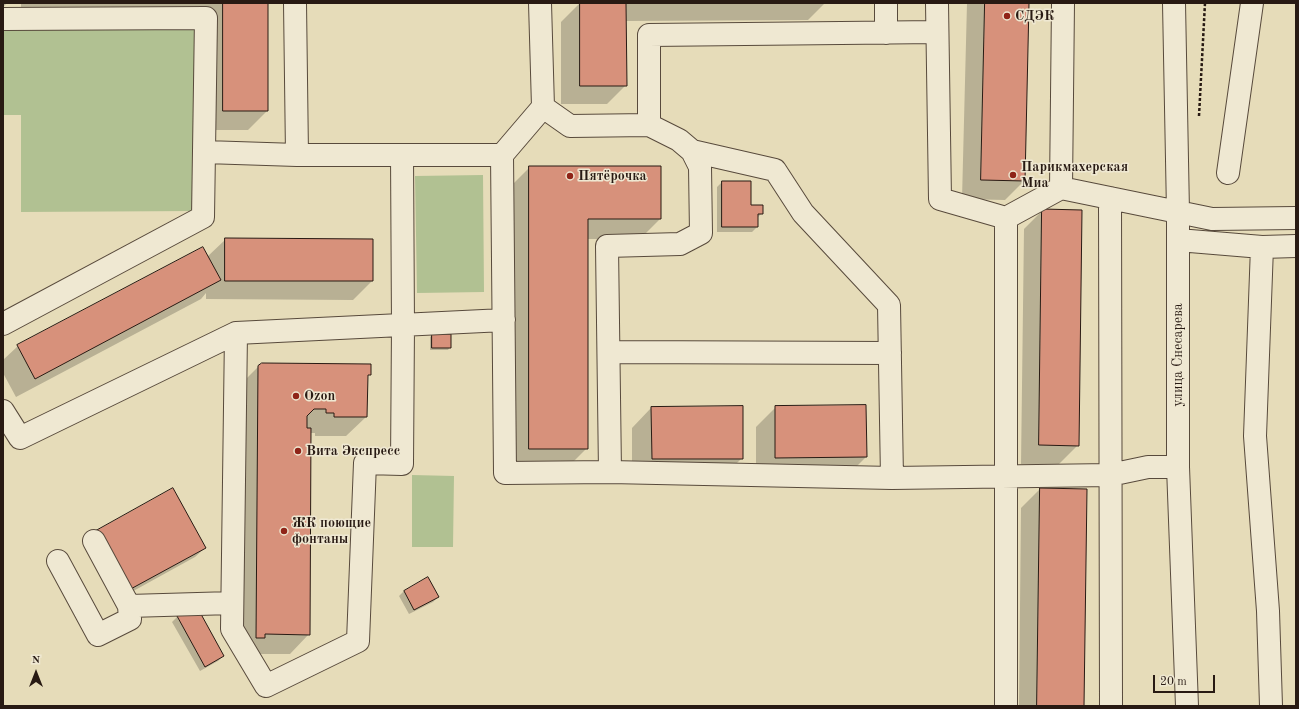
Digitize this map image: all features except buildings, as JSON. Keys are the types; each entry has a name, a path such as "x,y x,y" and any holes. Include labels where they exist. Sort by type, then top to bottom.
{"street":[{"path":"294,3 297,155"},
{"path":"540,3 544,107 502,155 506,473 610,472 892,478 1005,477 1110,475 1148,467 1178,467"},
{"path":"886,3 886,32"},
{"path":"937,3 940,198 1006,218 1061,188 1212,219 1296,218"},
{"path":"1061,188 1063,3"},
{"name":"улица Снесарева","path":"1174,3 1178,212 1178,467 1187,706"},
{"path":"1228,173 1252,3"},
{"path":"3,19 29,11 206,18 203,217 3,324"},
{"path":"649,126 649,35 937,32"},
{"path":"544,107 570,126 649,126 678,140 692,151 775,170 803,213 889,305 892,478"},
{"path":"610,472 608,246 680,244 701,233 700,167 692,151"},
{"path":"205,152 297,155 502,155"},
{"path":"236,333 232,629 266,686 358,641 365,463 402,464 402,155"},
{"path":"1110,198 1111,706"},
{"path":"1006,218 1006,706"},
{"path":"1178,240 1262,247 1296,246"},
{"path":"1262,247 1255,436 1268,611 1271,706"},
{"path":"3,411 20,438 236,333 504,320"},
{"path":"609,352 890,353"},
{"path":"58,561 98,634 130,619 129,606 94,541"},
{"path":"129,606 232,603"}],"path":[{"path":"1199,121 1205,3"}],"green space":[{"path":"194,26 195,211 21,212 21,115 3,115 3,28"},
{"path":"483,175 484,292 417,293 415,176"},
{"path":"412,475 454,476 453,547 412,547"}],"place":[{"name":"СДЭК","path":"1007,16"},
{"name":"Парикмахерская Миа","path":"1013,175"},
{"name":"Пятёрочка","path":"570,176"},
{"name":"Ozon","path":"296,396"},
{"name":"Вита Экспресс","path":"298,451"},
{"name":"ЖК поющие фонтаны","path":"284,531"}]}
